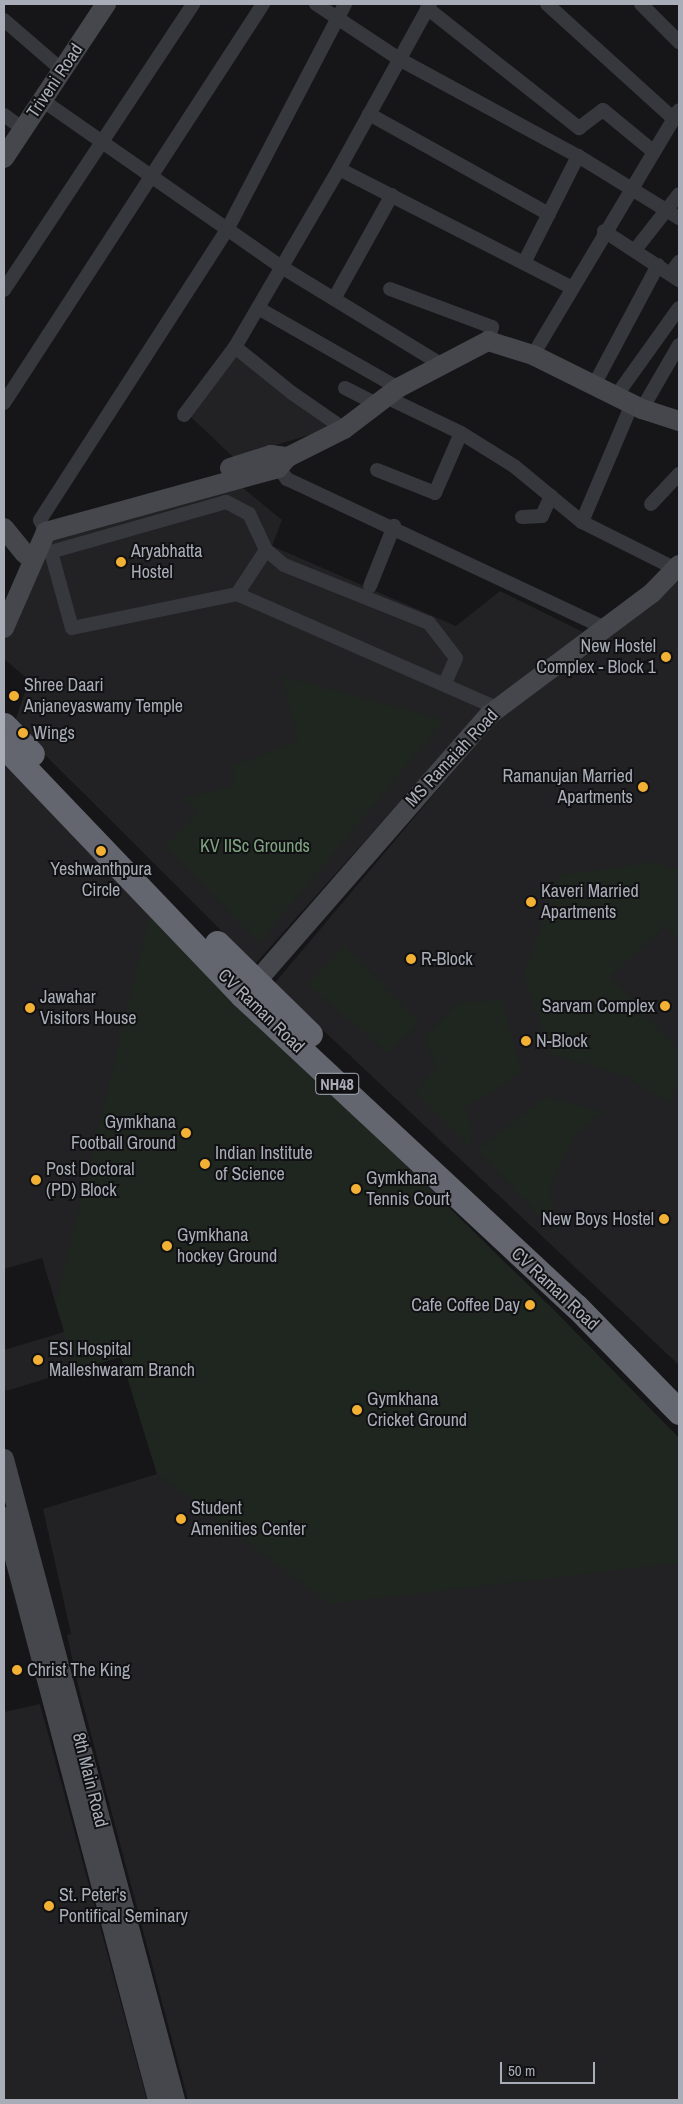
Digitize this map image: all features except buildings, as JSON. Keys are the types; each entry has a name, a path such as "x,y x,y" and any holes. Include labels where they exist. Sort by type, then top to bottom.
{"highway":[{"name":"CV Raman Road","path":"4,725 255,983 585,1295 679,1389"},
{"name":"CV Raman Road","path":"4,746 242,995 576,1306 679,1412"}],"main road":[{"name":"Triveni Road","path":"4,158 106,4"},
{"path":"4,602 25,554 43,526 191,480 279,460 344,428 387,396 488,341 533,355 630,403 679,420"},
{"path":"4,628 43,526"},
{"path":"4,528 25,554"},
{"name":"MS Ramaiah Road","path":"255,983 468,735 497,708 652,592 678,567"},
{"name":"8th Main Road","path":"4,1459 15,1548 158,2100"},
{"name":"8th Main Road","path":"4,1517 15,1548 174,2100"}],"street":[{"path":"4,290 193,4"},
{"path":"4,403 263,4"},
{"path":"316,4 399,59 578,156 679,218"},
{"path":"43,526 228,228 346,4"},
{"path":"533,355 604,231 677,114 546,4"},
{"path":"640,4 679,42"},
{"path":"184,415 235,346 258,308 280,266 339,169 428,6 580,128 602,110 654,152"},
{"path":"4,20 62,70"},
{"path":"42,100 280,266 442,365"},
{"path":"369,114 549,214"},
{"path":"4,115 23,129"},
{"path":"525,261 578,156"},
{"path":"339,169 525,261 572,287"},
{"path":"635,250 679,194"},
{"path":"334,299 392,196"},
{"path":"604,231 658,265 676,272"},
{"path":"594,385 658,265"},
{"path":"390,289 492,327 488,341"},
{"path":"258,308 387,396 462,433 514,466 582,522 678,567"},
{"path":"582,522 630,403 679,308"},
{"path":"630,403 679,345"},
{"path":"235,346 292,393 344,428"},
{"path":"345,388 387,396"},
{"path":"376,470 435,493 462,433"},
{"path":"279,460 287,479 394,526 603,627"},
{"path":"651,504 679,474"},
{"path":"522,517 542,516 551,496"},
{"path":"445,683 456,658 429,623 284,565 266,550 249,514 226,502 51,552 72,628 237,594 445,683 497,708"},
{"path":"370,586 394,526"},
{"path":"237,594 266,550"}],"shaded area":[{"path":"235,356 335,427 234,458 190,416"},
{"path":"238,484 282,520 272,546 456,626 500,591 583,632 481,711 255,964 14,724 29,680 4,659 4,640 48,538"},
{"path":"679,575 679,1365 274,984 499,717 642,612"},
{"path":"4,765 50,806 679,1438 679,2100 188,2100 79,1689 67,1635 71,1634 43,1509 157,1474 121,1356 6,1391 4,1383 4,1350 64,1332 42,1258 4,1269"},
{"name":"St. Peter's Pontifical Seminary","path":"40,1704 147,2100 4,2100 4,1712"}],"green space":[{"name":"KV IISc Grounds","path":"282,676 444,720 259,943 166,846 199,811 183,798 235,786 232,766 298,741"},
{"path":"655,862 679,870 679,941 666,925 610,977 679,1050 679,1085 668,1103 628,1077 550,1054 524,975 559,875"},
{"name":"Indian Institute of Science","path":"151,911 237,1001 556,1312 679,1438 679,1563 330,1604 157,1474 121,1357 76,1370 56,1303"},
{"path":"345,946 420,1023 388,1053 307,984"},
{"path":"502,1000 521,1071 494,1091 464,1107 472,1126 470,1147 415,1092 436,1068 424,1038 459,1002"},
{"path":"546,1097 603,1112 574,1136 549,1191 558,1235 477,1150"}],"place":[{"name":"Aryabhatta Hostel","path":"121,562"},
{"name":"New Hostel Complex - Block 1","path":"666,657"},
{"name":"Shree Daari Anjaneyaswamy Temple","path":"14,696"},
{"name":"Wings","path":"23,733"},
{"name":"Ramanujan Married Apartments","path":"643,787"},
{"name":"Yeshwanthpura Circle","path":"101,851"},
{"name":"Kaveri Married Apartments","path":"531,902"},
{"name":"R-Block","path":"411,959"},
{"name":"Sarvam Complex","path":"665,1006"},
{"name":"Jawahar Visitors House","path":"30,1008"},
{"name":"N-Block","path":"526,1041"},
{"name":"Gymkhana Football Ground","path":"186,1133"},
{"name":"Indian Institute of Science","path":"205,1164"},
{"name":"Post Doctoral (PD) Block","path":"36,1180"},
{"name":"Gymkhana Tennis Court","path":"356,1189"},
{"name":"New Boys Hostel","path":"664,1219"},
{"name":"Gymkhana hockey Ground","path":"167,1246"},
{"name":"Cafe Coffee Day","path":"530,1305"},
{"name":"ESI Hospital Malleshwaram Branch","path":"38,1360"},
{"name":"Gymkhana Cricket Ground","path":"357,1410"},
{"name":"Student Amenities Center","path":"181,1519"},
{"name":"Christ The King","path":"17,1670"},
{"name":"St. Peter's Pontifical Seminary","path":"49,1906"}]}
